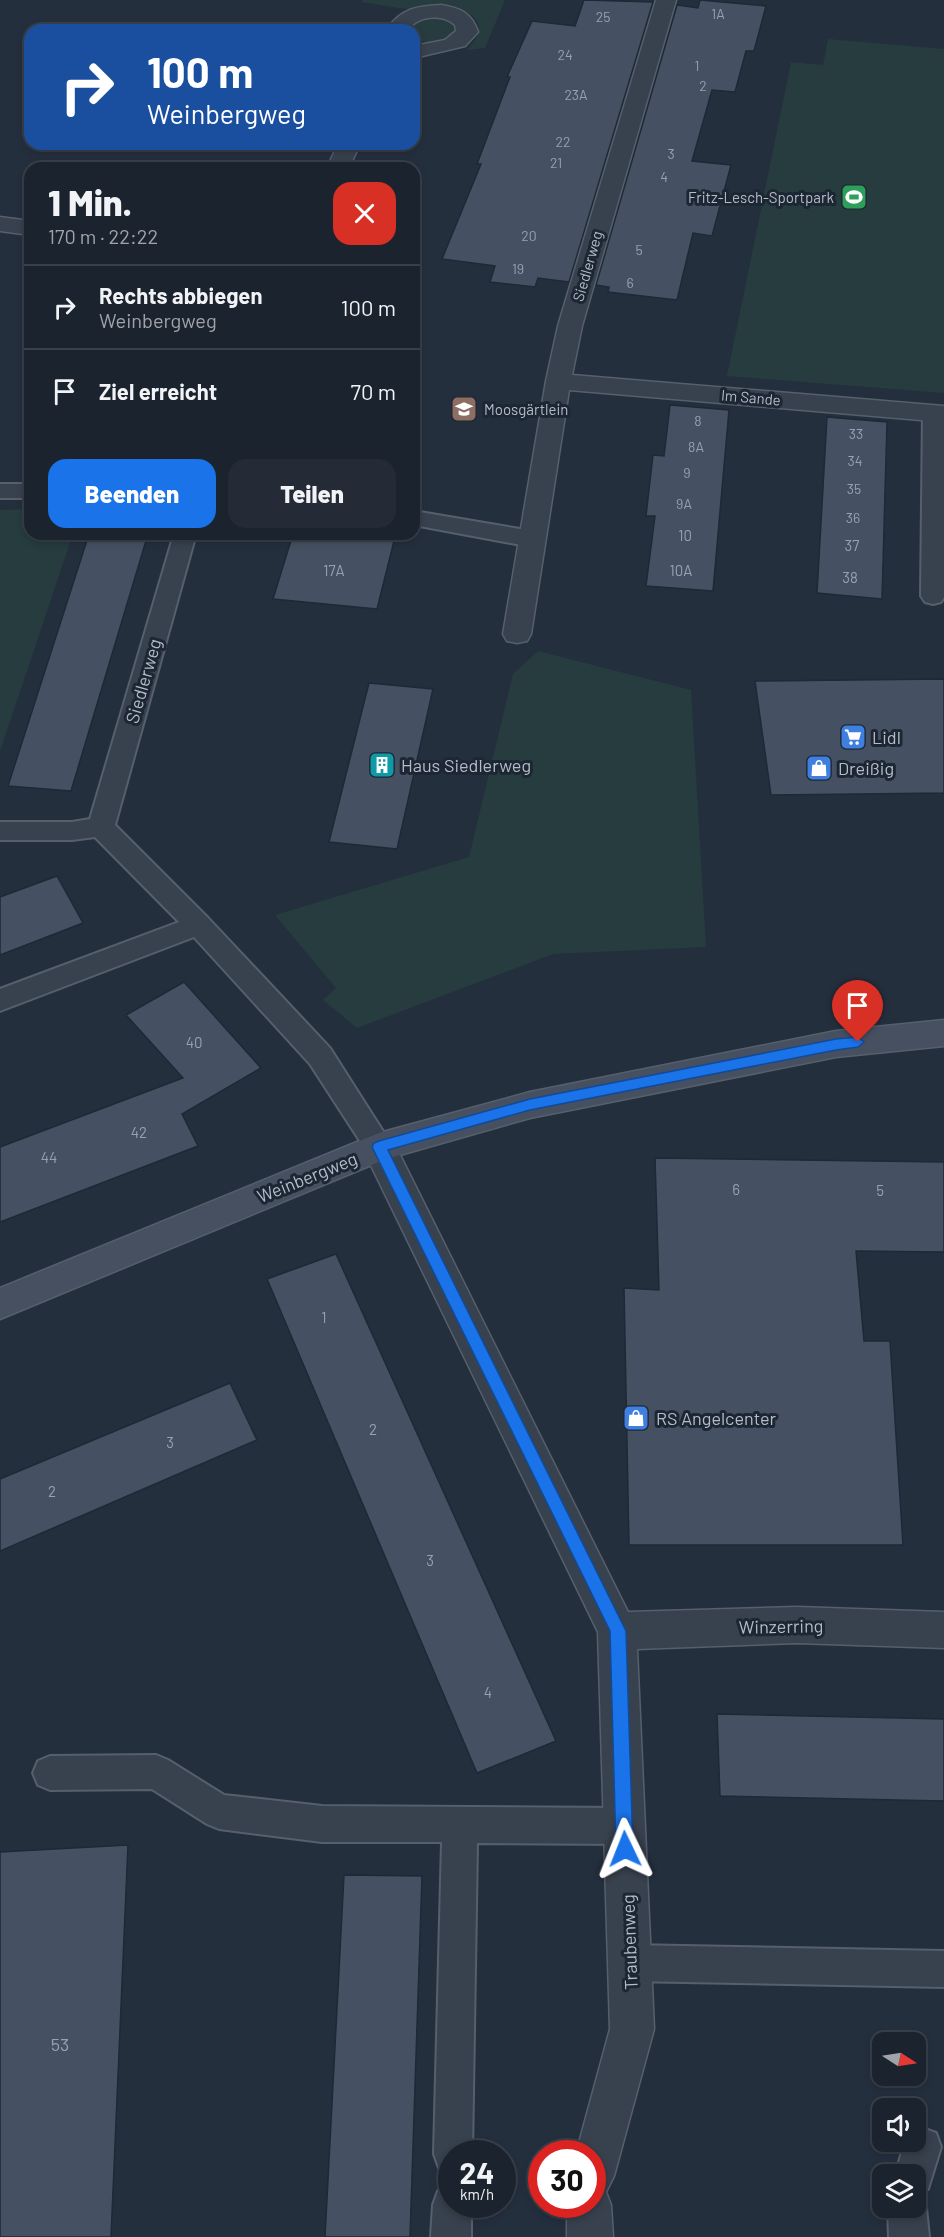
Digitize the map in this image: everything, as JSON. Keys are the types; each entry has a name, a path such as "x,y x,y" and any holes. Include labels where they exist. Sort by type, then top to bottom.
{"street":[{"name":"Siedlerweg","path":"517,634 558,381 570,326 666,0"},
{"path":"402,24 404,20 426,12 453,15 464,21 467,32 458,42 420,51"},
{"path":"0,224 24,227"},
{"name":"Im Sande","path":"558,381 939,413"},
{"name":"Weinbergweg","path":"0,1304 379,1147 530,1105 836,1044 944,1033"},
{"name":"Traubenweg","path":"379,1147 618,1631 632,2029 602,2140"},
{"name":"Winzerring","path":"618,1631 797,1625 944,1630"},
{"path":"589,2218 590,2237"}],"lane":[{"path":"933,596 939,413"},
{"path":"0,491 24,491"},
{"path":"420,519 532,538"},
{"name":"Siedlerweg","path":"100,827 183,540"},
{"path":"0,831 72,831 100,827 199,924 320,1056 379,1147"},
{"path":"0,1000 199,924"},
{"path":"51,1773 156,1772 219,1812 322,1824 624,1826"},
{"path":"453,2140 460,1825"},
{"path":"629,1963 944,1969"},
{"path":"451,2237 452,2218"},
{"path":"908,2218 909,2237"}],"green space":[{"path":"362,0 505,0 485,48 467,50 479,32 479,25 470,14 462,10 437,6 407,9 361,2"},
{"path":"438,17 452,22 458,30 446,41 431,43 420,40 420,24 412,24 424,18"},
{"name":"Fritz-Lesch-Sportpark","path":"828,39 944,49 944,393 727,376 791,62 823,65"},
{"path":"24,509 24,540 71,540 0,751 0,510"},
{"path":"538,651 691,690 706,947 553,954 357,1028 323,1000 336,988 275,915 469,857 513,674"}],"building":[{"path":"584,0 653,2 569,282 538,278 535,287 490,282 495,266 442,259 481,164 477,164 510,77 507,77 532,21 575,26"},
{"path":"700,0 766,6 754,51 746,51 735,92 712,90 692,161 731,165 712,236 693,233 677,300 608,292 609,287 596,285 677,5 698,8"},
{"path":"670,405 729,410 713,591 646,586 655,516 646,516 653,455 664,456"},
{"path":"827,417 887,422 882,599 817,593"},
{"path":"87,540 146,540 71,791 8,786"},
{"path":"291,540 394,541 377,609 273,599"},
{"name":"Lidl","path":"944,679 944,793 771,795 755,681"},
{"name":"Haus Siedlerweg","path":"369,683 433,689 397,849 329,842"},
{"path":"57,876 83,923 0,955 0,897"},
{"path":"184,982 261,1068 182,1114 198,1146 0,1222 0,1147 183,1078 126,1015"},
{"path":"655,1158 944,1162 944,1252 856,1251 864,1341 890,1341 903,1545 629,1545 624,1288 659,1290"},
{"path":"336,1254 556,1741 477,1773 267,1279"},
{"path":"230,1383 257,1440 0,1551 0,1479"},
{"path":"717,1714 944,1719 944,1801 720,1796"},
{"path":"128,1845 111,2237 0,2237 0,1852"},
{"path":"344,1875 422,1876 410,2237 325,2237"}],"place":[{"name":"Fritz-Lesch-Sportpark","path":"854,197"},
{"name":"Moosgärtlein","path":"464,409"},
{"name":"Lidl","path":"853,737"},
{"name":"Haus Siedlerweg","path":"382,765"},
{"name":"Dreißig","path":"819,768"},
{"name":"RS Angelcenter","path":"636,1418"}],"route":[{"path":"625,1849 618,1631 379,1147 530,1105 836,1044 858,1042"}]}
